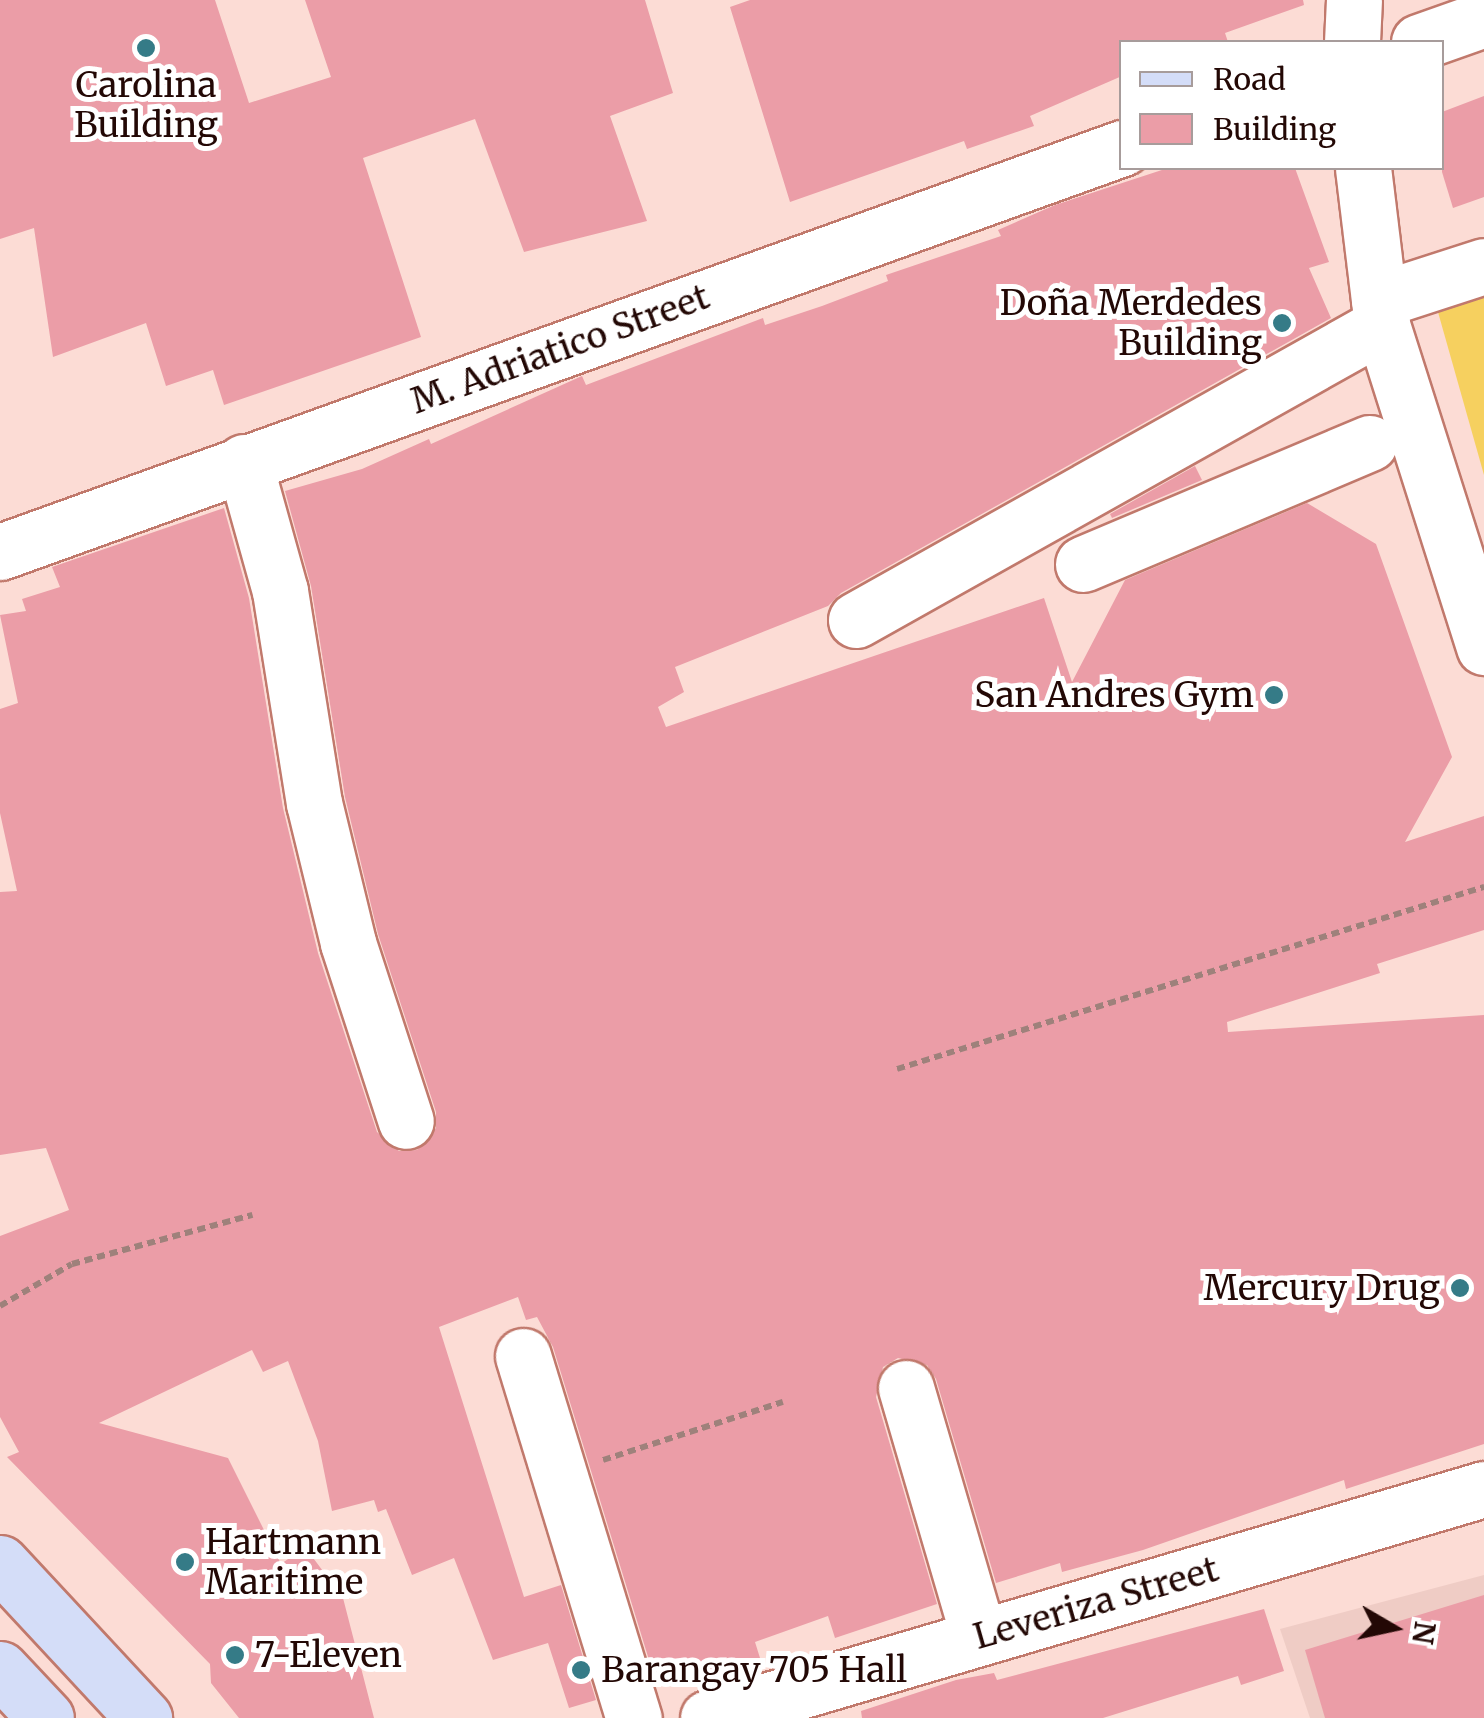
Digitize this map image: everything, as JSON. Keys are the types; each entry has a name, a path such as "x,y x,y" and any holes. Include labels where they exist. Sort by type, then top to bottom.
{"main road":[{"path":"0,1563 144,1718"},
{"path":"0,1669 46,1718"}],"street":[{"path":"1352,40 1354,0"},
{"path":"1425,40 1484,19"},
{"name":"M. Adriatico Street","path":"0,552 1119,149"},
{"path":"1363,170 1380,313 1472,566 1484,646"},
{"path":"856,620 1380,313 1484,266"},
{"path":"1083,564 1369,443"},
{"path":"244,462 280,591 331,873 406,1121"},
{"path":"524,1356 634,1718"},
{"path":"906,1388 980,1638"},
{"name":"Leveriza Street","path":"708,1718 1484,1489"}],"path":[{"path":"897,1069 1484,887"},
{"path":"0,1306 72,1264 252,1215"},
{"path":"559,1474 782,1402"}],"shaded area":[{"path":"1484,289 1484,475 1436,305"},
{"path":"1484,1575 1484,1718 1310,1718 1280,1629"}],"building":[{"path":"0,0 215,0 249,103 331,77 305,0 645,0 673,93 610,116 647,221 524,252 475,119 363,158 421,337 224,405 213,370 166,386 146,323 53,357 34,228 0,239"},
{"path":"750,0 1303,0 1304,5 1225,33 1227,40 1119,40 1119,77 1030,116 1034,126 967,149 964,141 790,202 730,7"},
{"path":"1484,96 1484,197 1453,208 1442,172 1444,111"},
{"path":"1162,170 1296,170 1329,262 1309,268 1331,318 841,593 828,606 675,667 684,692 658,707 666,727 1044,598 1072,682 1125,580 1307,503 1376,544 1452,757 1405,842 1484,816 1484,930 1377,964 1380,973 1227,1022 1228,1032 1484,1015 1484,1444 1346,1489 1344,1480 1143,1550 1062,1572 1060,1563 996,1583 936,1379 927,1365 898,1358 883,1367 876,1397 937,1604 835,1638 828,1616 755,1642 760,1658 657,1686 553,1347 537,1317 526,1320 518,1297 439,1327 524,1597 561,1585 596,1700 569,1708 548,1643 493,1660 454,1558 412,1575 386,1509 378,1512 374,1500 332,1511 318,1441 288,1361 263,1372 252,1350 99,1423 228,1458 281,1564 305,1547 343,1598 374,1718 239,1718 211,1683 210,1664 7,1457 19,1452 0,1417 0,1236 69,1210 46,1148 0,1155 0,892 17,891 0,813 0,709 18,703 0,615 26,611 22,599 60,587 52,567 224,508 249,598 283,808 318,953 377,1132 399,1151 417,1150 436,1128 436,1112 378,934 345,797 311,586 285,491 362,469 429,439 431,444 582,376 586,385 763,318 765,325 822,306 888,281 886,275 1001,236 998,230 1055,205"},
{"path":"1195,466 1202,480 1112,518 1110,514"},
{"path":"1484,1595 1484,1718 1325,1718 1305,1650"},
{"path":"1264,1609 1284,1671 1241,1685 1238,1676 1103,1718 862,1718 861,1711 956,1680 994,1673 997,1680"}],"place":[{"name":"Carolina Building","path":"146,48"},
{"name":"Doña Merdedes Building","path":"1282,323"},
{"name":"San Andres Gym","path":"1274,695"},
{"name":"Mercury Drug","path":"1460,1288"},
{"name":"Hartmann Maritime","path":"185,1562"},
{"name":"7-Eleven","path":"235,1655"},
{"name":"Barangay 705 Hall","path":"581,1670"}]}
